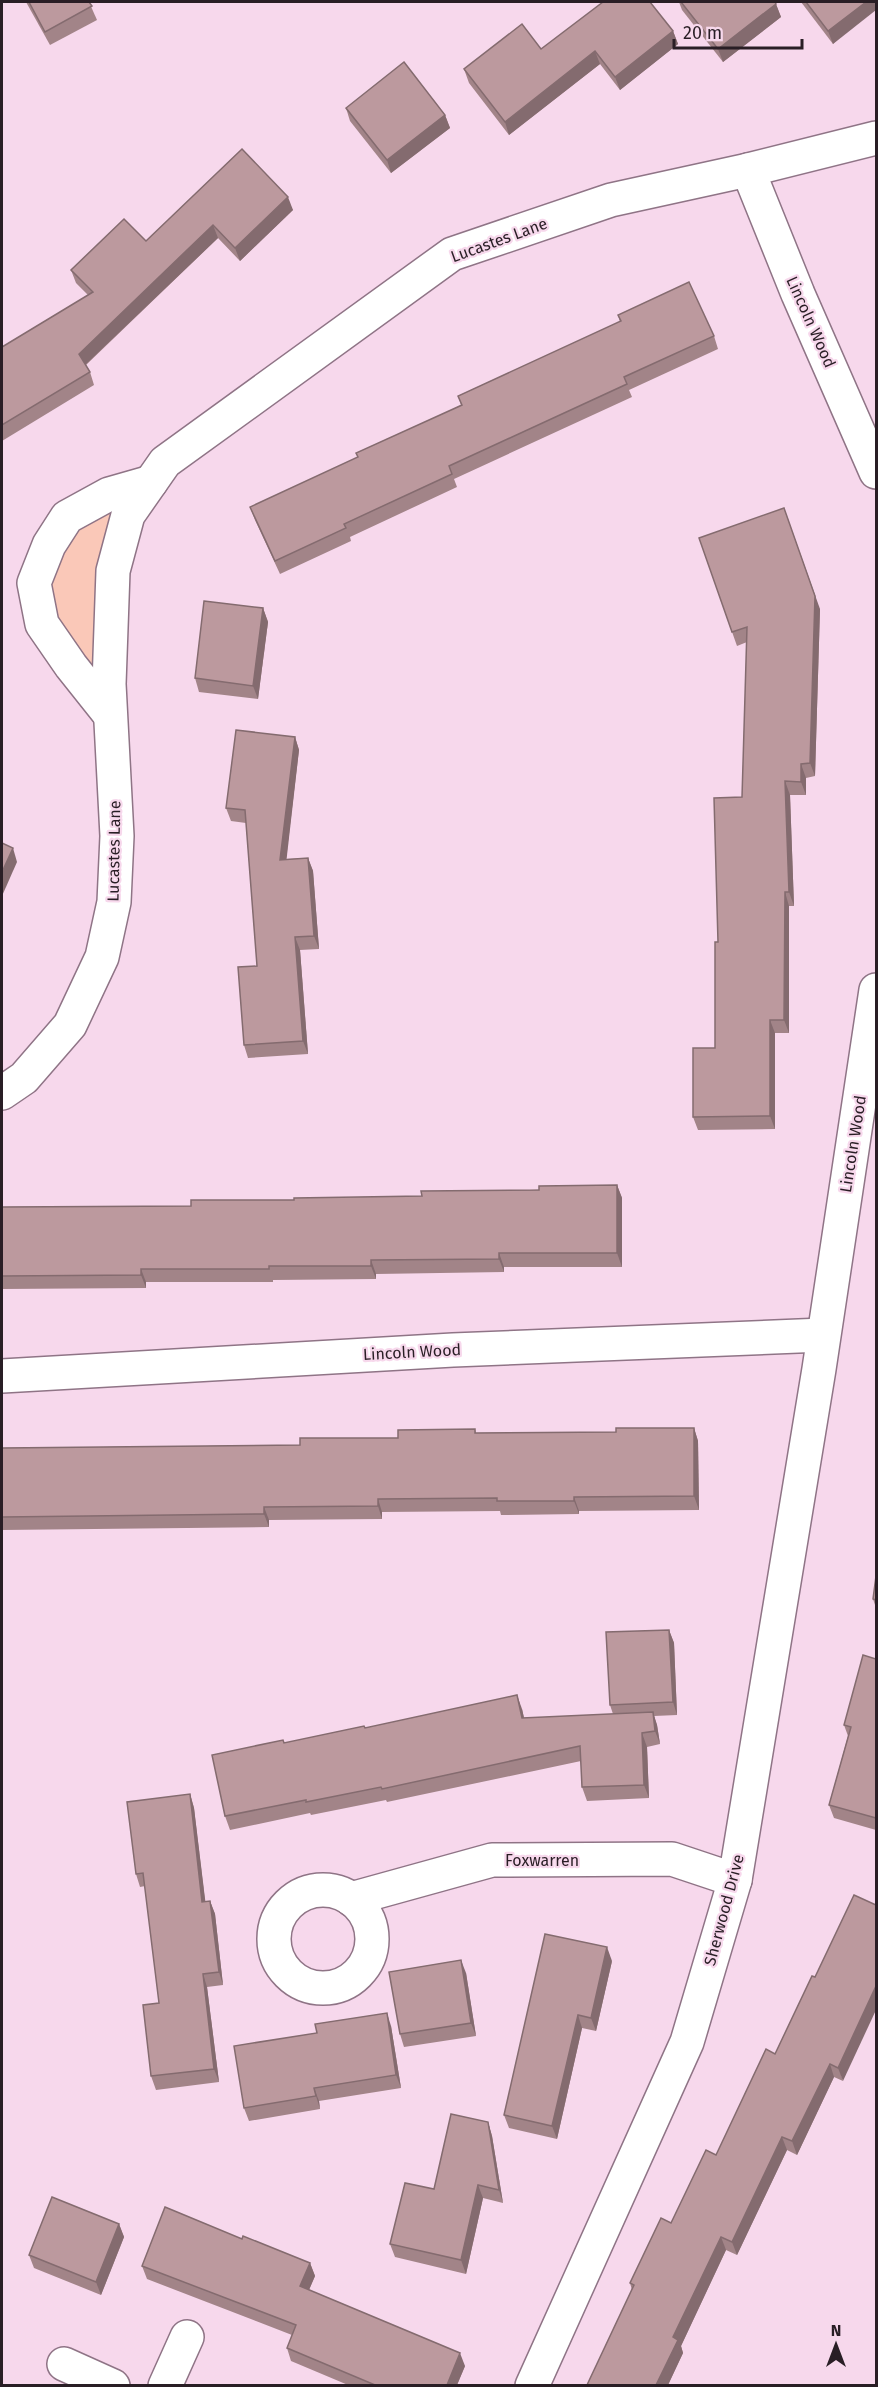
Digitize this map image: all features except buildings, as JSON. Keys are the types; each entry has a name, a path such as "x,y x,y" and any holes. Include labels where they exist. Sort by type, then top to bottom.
{"street":[{"name":"Lucastes Lane","path":"2,1093 24,1078 70,1024 102,957 114,902 117,836 109,684 113,571 128,515 165,462 452,254 611,200 748,170 876,138"},
{"name":"Lincoln Wood","path":"748,170 798,294 876,472"},
{"path":"110,715 71,666 42,624 34,583 49,545 67,517 109,494 151,482"},
{"name":"Lincoln Wood","path":"819,1369 876,990"},
{"name":"Lincoln Wood","path":"2,1376 453,1350 824,1335"},
{"name":"Sherwood Drive","path":"532,2385 687,2042 735,1880 819,1369"},
{"name":"Foxwarren","path":"351,1899 492,1860 672,1859 735,1880"},
{"path":"165,2385 187,2337"},
{"path":"64,2364 113,2385"}],"shaded area":[{"path":"151,482 128,515 110,715 34,583 67,517"}]}
